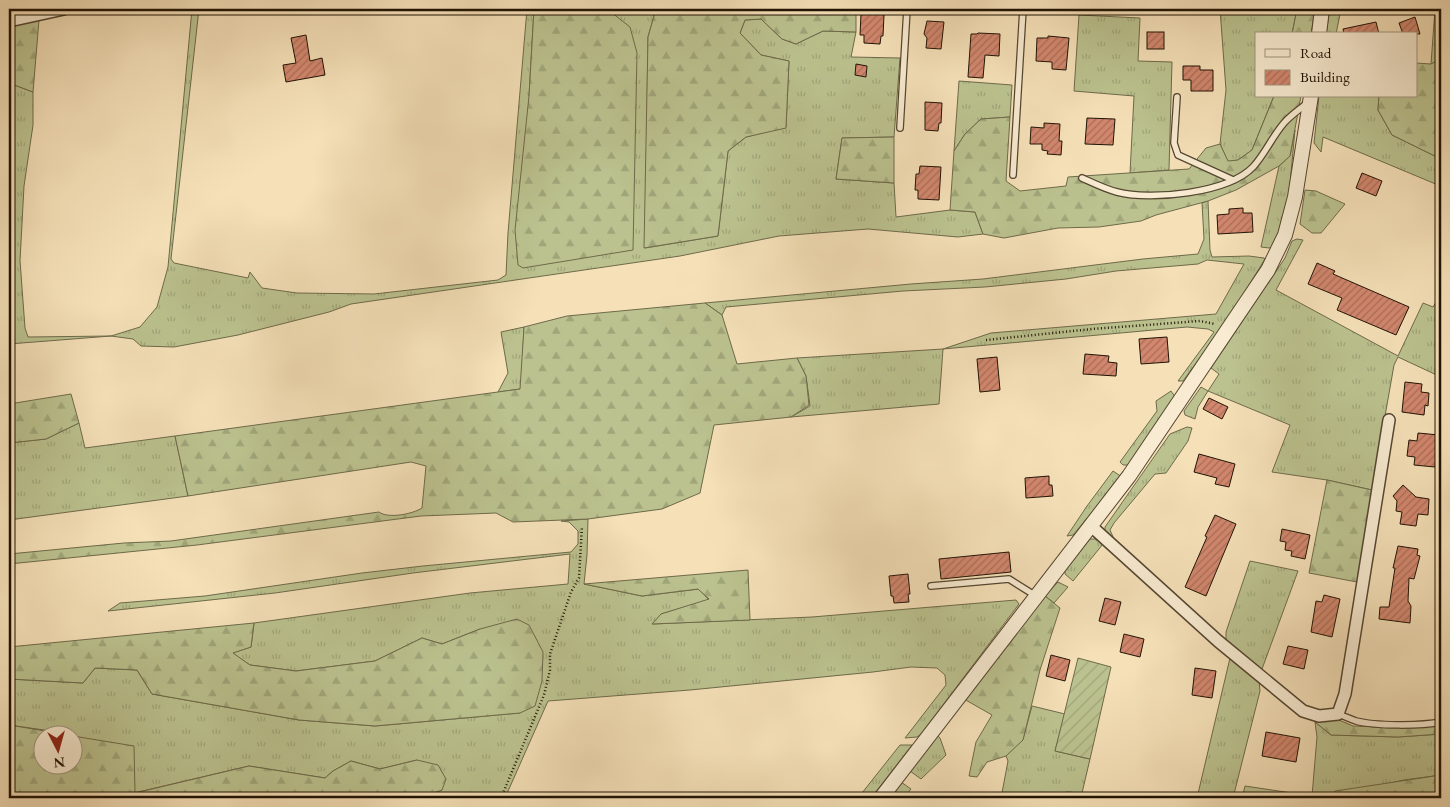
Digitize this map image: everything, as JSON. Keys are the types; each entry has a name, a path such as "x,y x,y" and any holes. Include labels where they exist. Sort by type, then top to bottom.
{"street":[{"path":"9,21 64,9"},
{"path":"1319,32 1322,9"},
{"path":"881,798 1129,476 1268,270 1286,235 1295,197 1310,98"},
{"path":"1090,526 1218,641 1303,711 1319,716 1338,714 1344,694 1389,420"}],"lane":[{"path":"900,128 907,9"},
{"path":"1013,175 1023,9"},
{"path":"1177,97 1174,143 1178,155 1234,180"},
{"path":"1082,178 1117,192 1147,197 1220,185 1241,177 1253,167 1283,124 1310,98"},
{"path":"930,586 1009,579 1036,596"},
{"path":"1338,714 1357,721 1394,724 1431,724 1441,722"}],"path":[{"path":"986,340 1092,329 1200,321 1212,323 1227,332"},
{"path":"501,798 544,695 550,670 550,654 571,592 579,578 582,526"}],"green space":[{"path":"192,9 199,9 171,259 174,263 248,278 250,272 262,288 297,293 374,294 498,280 506,275 527,9 534,9 529,96 607,9 656,9 648,37 645,248 718,236 728,151 746,137 786,127 789,61 761,55 740,33 745,20 761,19 782,39 796,44 823,31 856,32 851,57 900,58 894,137 842,138 836,179 894,183 896,217 950,210 975,212 983,234 958,237 868,229 779,236 680,256 351,304 329,312 238,335 174,347 141,346 133,339 111,336 140,327 157,307 168,267"},
{"path":"534,9 607,9 630,27 637,53 633,250 523,268 518,265 515,230 529,96"},
{"path":"656,9 856,9 856,32 823,31 796,44 782,39 761,19 745,20 740,33 761,55 789,61 786,128 746,137 728,151 718,236 644,248 648,37"},
{"path":"1220,9 1297,9 1292,32 1255,32 1255,98 1273,98 1252,150 1238,160 1228,162 1220,144 1226,90"},
{"path":"1297,9 1315,9 1311,32 1292,32"},
{"path":"1332,9 1407,9 1340,14 1336,32 1326,32"},
{"path":"1435,9 1441,9 1441,59 1431,64"},
{"path":"1079,15 1140,18 1138,61 1172,62 1169,170 1130,173 1134,96 1074,91"},
{"path":"39,20 33,92 9,83 9,26"},
{"path":"1441,59 1441,156 1439,158 1392,135 1378,110 1379,98 1418,98 1418,63 1431,64"},
{"path":"959,81 1012,85 1010,117 981,119 965,134 954,151"},
{"path":"9,83 33,92 33,125 24,186 20,261 25,328 28,337 111,336 9,344 9,265 13,256 9,243"},
{"path":"1273,98 1301,98 1290,156 1279,166 1236,190 1208,201 1141,221 1099,227 1058,228 1004,238 983,234 975,212 950,210 954,151 965,134 981,119 1010,117 1006,181 1020,191 1066,186 1068,177 1189,169 1206,148 1220,144 1228,161 1238,160 1252,150"},
{"path":"1319,98 1379,98 1378,110 1392,135 1439,158 1441,156 1441,170 1435,173 1438,185 1323,137 1321,152 1314,143"},
{"path":"1295,130 1289,195 1274,247 1261,247 1279,166 1290,156"},
{"path":"894,137 894,183 836,179 842,138"},
{"path":"1305,190 1316,191 1345,204 1321,233 1312,233 1300,224"},
{"path":"1208,201 1212,257 1249,256 1265,259 1226,322 1183,381 1178,381 1214,332 1208,329 1187,327 943,349 991,333 1216,314 1244,264 1207,260 1198,264 1116,271 1066,279 985,287 903,291 726,307 722,315 705,303 983,279 1198,254 1204,239 1202,203"},
{"path":"1297,239 1303,240 1276,290 1398,356 1423,303 1433,307 1438,299 1441,300 1441,377 1398,357 1394,365 1372,490 1327,480 1272,472 1290,425 1208,391 1219,374 1211,368 1285,258 1292,241"},
{"path":"705,303 722,315 737,364 797,358 806,376 809,405 791,417 714,425 700,493 662,509 588,519 513,522 496,513 421,516 197,545 9,564 9,554 124,543 171,541 379,512 388,515 400,515 413,512 422,508 426,466 411,462 188,496 175,436 520,389 524,327 567,316"},
{"path":"524,327 521,389 498,392 508,373 501,332"},
{"path":"943,349 939,404 791,417 810,406 806,376 797,358"},
{"path":"1201,387 1208,391 1198,407 1195,419 1185,415 1184,411"},
{"path":"1171,391 1176,398 1131,465 1123,465 1120,462 1157,411 1156,401"},
{"path":"71,394 79,423 46,439 9,443 9,404"},
{"path":"79,423 85,448 175,436 188,496 9,520 9,443 46,439"},
{"path":"1187,427 1192,428 1188,441 1166,473 1155,474 1114,523 1110,530 1114,539 1105,531 1105,527 1170,434"},
{"path":"1113,471 1122,477 1073,535 1067,536 1087,506"},
{"path":"1327,480 1372,490 1357,582 1309,573"},
{"path":"588,519 584,584 642,596 699,589 709,600 661,614 653,624 812,617 1016,600 1019,604 917,737 905,738 946,685 945,675 937,668 911,667 690,690 548,701 505,798 419,798 442,790 417,760 380,769 351,761 325,778 249,766 134,793 82,744 82,724 32,724 32,728 9,725 9,679 83,683 95,668 137,670 152,694 299,720 375,726 520,713 480,629 442,644 422,638 375,661 296,671 250,665 232,653 251,647 254,623 470,593 568,584 570,554 413,573 275,593 108,611 120,603 205,596 423,566 571,552 578,544 578,531 569,522 561,521"},
{"path":"1090,539 1095,539 1103,544 1073,581 1065,574 1065,571"},
{"path":"1250,561 1298,571 1262,669 1226,640 1226,632"},
{"path":"748,570 750,620 652,624 661,614 709,599 698,589 642,596 584,584"},
{"path":"1058,582 1068,587 1054,603 1045,596"},
{"path":"1045,596 1060,608 1040,670 1023,740 1006,756 987,762 977,777 969,776 976,742 992,715 964,699"},
{"path":"517,619 529,625 543,652 542,681 535,706 520,713 375,726 299,720 152,694 137,670 95,668 83,683 9,679 9,647 254,623 251,647 233,653 250,665 296,671 375,661 422,638 442,644 480,629"},
{"path":"1078,658 1111,667 1090,759 1055,751"},
{"path":"1230,658 1259,681 1260,691 1233,798 1197,798"},
{"path":"1032,706 1065,714 1055,751 1090,759 1082,793 1066,792 1062,798 1001,798 1008,761 1006,756 1023,739"},
{"path":"1339,720 1353,726 1441,725 1441,734 1398,737 1331,735 1315,722"},
{"path":"1315,722 1331,735 1398,737 1441,734 1441,775 1404,780 1333,796 1334,798 1242,798 1245,786 1312,796 1317,737"},
{"path":"9,725 32,729 32,774 82,774 82,737 134,746 135,793 249,766 325,778 351,761 380,769 417,760 438,765 446,779 442,790 419,798 9,798"},
{"path":"936,734 940,738 946,755 921,779 910,771"},
{"path":"900,745 912,745 871,798 858,798"},
{"path":"1441,775 1441,798 1334,798 1333,796 1335,791"},
{"path":"901,782 911,789 904,798 889,798"}],"building":[{"path":"869,12 884,15 883,36 881,36 880,44 864,43 864,35 860,35 861,14 868,14"},
{"path":"1415,17 1420,34 1418,32 1402,32 1399,23"},
{"path":"927,21 944,22 941,49 926,48 927,38 924,34"},
{"path":"1376,22 1378,32 1344,32 1343,29"},
{"path":"1147,32 1164,32 1164,49 1147,49"},
{"path":"971,34 1000,34 999,56 985,55 983,78 968,77"},
{"path":"306,35 310,61 322,58 325,75 286,82 283,65 296,63 291,38"},
{"path":"1048,36 1069,38 1066,70 1052,69 1052,62 1036,61 1037,38 1048,38"},
{"path":"856,64 867,66 866,77 855,75"},
{"path":"1183,66 1200,66 1200,70 1213,70 1213,91 1191,91 1191,80 1183,80"},
{"path":"925,102 942,103 941,123 939,123 938,131 925,130"},
{"path":"1087,118 1115,119 1113,145 1085,144"},
{"path":"1044,123 1060,124 1059,141 1062,141 1061,155 1047,154 1048,151 1042,150 1042,144 1030,144 1031,127 1044,128"},
{"path":"920,166 941,167 939,200 918,199 918,190 915,190 916,174 919,174"},
{"path":"1362,173 1382,181 1376,196 1356,188"},
{"path":"1243,208 1243,213 1252,213 1253,232 1218,234 1217,215 1229,214 1229,209"},
{"path":"1317,263 1335,271 1333,274 1409,307 1396,335 1337,310 1342,298 1308,284"},
{"path":"1167,337 1169,362 1141,364 1139,339"},
{"path":"1085,354 1109,356 1108,362 1117,363 1116,376 1083,374"},
{"path":"997,357 1000,390 980,392 977,359"},
{"path":"1405,382 1422,384 1421,392 1429,393 1428,406 1425,405 1424,415 1402,412"},
{"path":"1209,398 1228,407 1222,419 1203,409"},
{"path":"1418,433 1439,435 1435,467 1414,465 1415,457 1407,456 1409,440 1417,441"},
{"path":"1199,454 1235,464 1229,487 1215,484 1217,478 1194,472"},
{"path":"1049,476 1049,485 1052,485 1053,496 1026,498 1025,478"},
{"path":"1403,485 1416,497 1429,499 1428,515 1418,514 1416,526 1400,524 1402,512 1396,511 1397,501 1393,496"},
{"path":"1215,515 1236,524 1206,596 1185,587"},
{"path":"1282,529 1310,535 1305,559 1291,556 1292,551 1285,550 1286,542 1280,541"},
{"path":"1398,546 1418,549 1417,555 1420,556 1414,579 1409,578 1408,601 1411,606 1410,623 1379,619 1380,607 1389,607 1395,568 1393,568"},
{"path":"1009,552 1011,572 941,579 939,559"},
{"path":"908,574 909,602 894,603 893,596 891,596 889,576"},
{"path":"1324,595 1340,599 1332,637 1311,632 1316,601 1322,602"},
{"path":"1105,598 1121,602 1115,625 1099,621"},
{"path":"1124,634 1144,639 1140,657 1120,652"},
{"path":"1288,646 1308,650 1304,669 1283,664"},
{"path":"1051,655 1070,660 1065,681 1046,676"},
{"path":"1195,668 1216,671 1212,698 1192,695"},
{"path":"1266,732 1300,738 1296,762 1262,756"}]}
